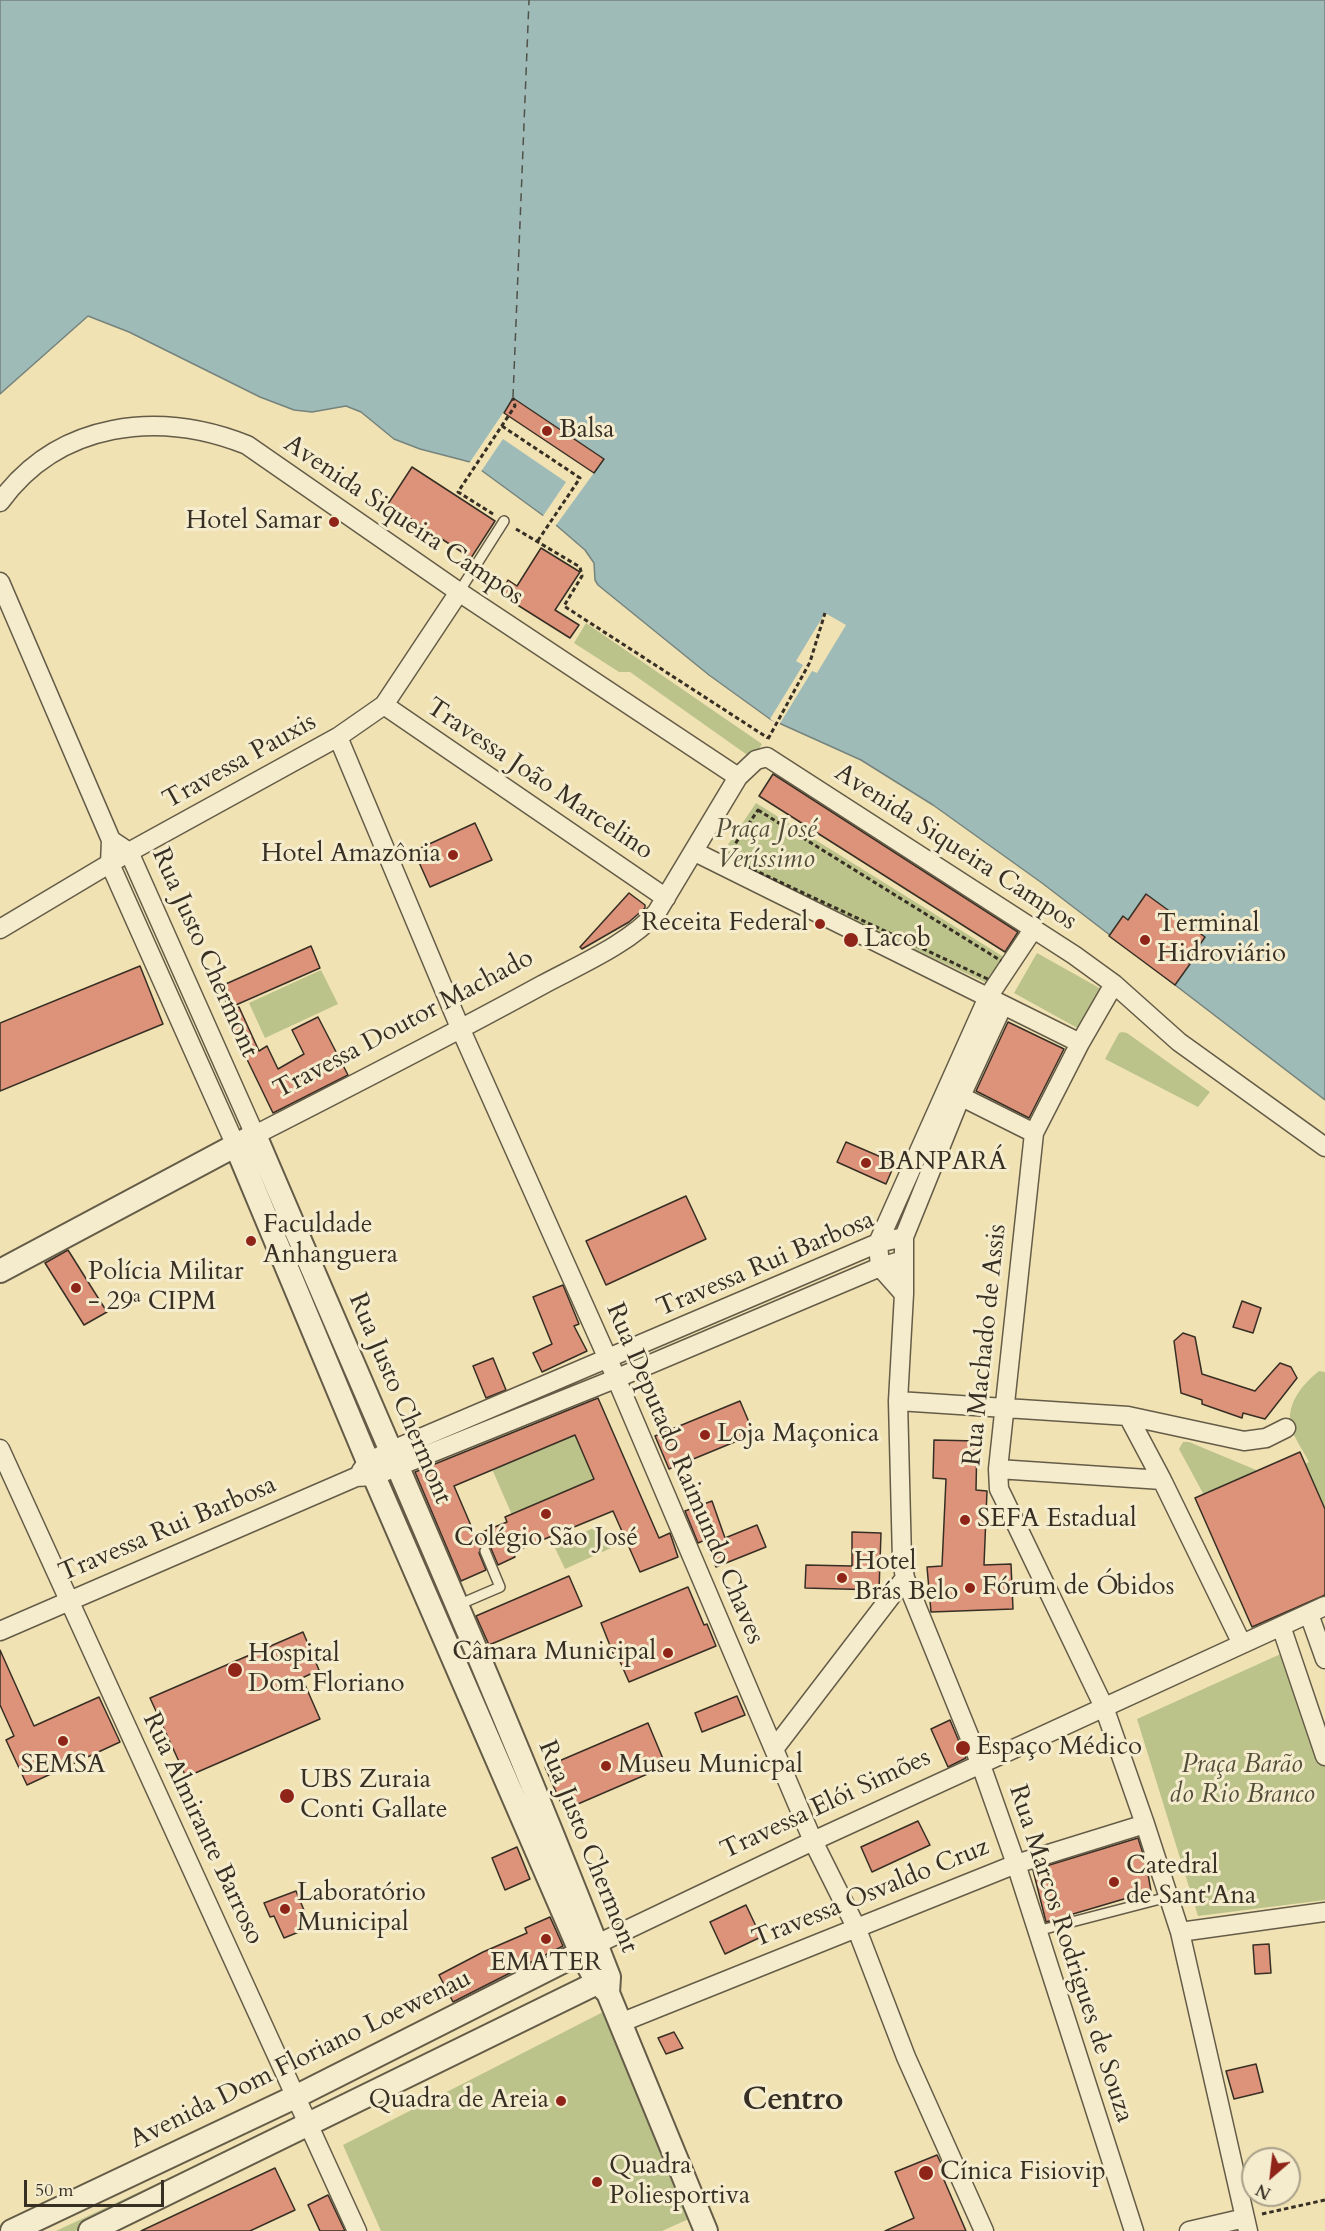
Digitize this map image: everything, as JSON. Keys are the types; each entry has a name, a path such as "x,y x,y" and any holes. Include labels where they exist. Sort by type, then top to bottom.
{"street":[{"name":"Avenida Siqueira Campos","path":"0,502 15,482 38,463 65,446 107,429 142,425 222,435 247,445 459,592 738,777"},
{"name":"Rua Justo Chermont","path":"0,582 111,840 110,864 246,1141 393,1459 574,1886 588,1949"},
{"name":"Travessa Pauxis","path":"0,929 129,852 338,737 384,705 459,592"},
{"name":"Travessa João Marcelino","path":"384,705 666,898"},
{"name":"Rua Deputado Raimundo Chaves","path":"338,737 461,1030 608,1359 813,1841 856,1927 906,2057 984,2231"},
{"name":"Avenida Siqueira Campos","path":"767,757 1034,928 1114,984 1179,1042 1325,1147"},
{"name":"Travessa Doutor Machado","path":"0,1271 461,1030 614,945 652,918 695,852 738,777 756,760 767,757"},
{"name":"Rua Justo Chermont","path":"111,840 129,852 246,1141 366,1472 604,1984 706,2231"},
{"path":"695,852 1080,1043"},
{"path":"904,1294 880,1267 878,1243 995,1001 1034,928"},
{"name":"Rua Machado de Assis","path":"1114,984 1080,1043 1034,1133 998,1469 999,1489 1104,1707 1145,1824 1180,1932 1247,2225"},
{"path":"953,1092 1034,1133"},
{"path":"904,1237 953,1092"},
{"name":"Travessa Rui Barbosa","path":"0,1631 366,1472 608,1359 878,1243 904,1237"},
{"name":"Rua Marcos Rodrigues de Souza","path":"904,1237 904,1294 898,1401 900,1546 905,1578 981,1765 1016,1864 1134,2231"},
{"name":"Travessa Rui Barbosa","path":"393,1459 615,1379 880,1267 904,1260"},
{"path":"898,1401 1128,1416 1244,1441 1266,1438 1286,1428"},
{"path":"1128,1416 1242,1644"},
{"name":"Rua Almirante Barroso","path":"0,1449 357,2231"},
{"path":"998,1469 1162,1480"},
{"path":"774,1749 905,1578"},
{"path":"1317,1610 1325,1659"},
{"name":"Travessa Elói Simões","path":"588,1949 813,1841 1317,1610"},
{"path":"1281,1626 1325,1756"},
{"name":"Travessa Osvaldo Cruz","path":"620,2023 1016,1864 1145,1824"},
{"path":"1180,1932 1325,1912"},
{"name":"Avenida Dom Floriano Loewenau","path":"12,2231 297,2096 588,1949"},
{"path":"90,2231 604,1984"},
{"path":"1189,2231 1247,2225"}],"lane":[{"path":"459,592 504,521"},
{"path":"456,1606 500,1587 485,1551"},
{"path":"1037,1930 1168,1897"}],"path":[{"path":"513,398 515,406 458,492 580,567 582,576 564,606 768,738 810,662 825,613"},
{"path":"502,426 580,478 537,542"},
{"path":"758,810 1003,962 992,981 740,864 732,858 731,850 758,810"},
{"path":"1247,2225 1325,2200"}],"green space":[{"path":"586,623 762,744 753,759 630,672 619,672 574,643"},
{"name":"Praça José Veríssimo","path":"756,803 1007,959 991,985 733,865 723,857 723,852"},
{"path":"1037,953 1103,990 1081,1030 1014,993"},
{"path":"321,970 338,1004 265,1038 249,1003"},
{"path":"1119,1033 1127,1033 1210,1092 1198,1107 1105,1059"},
{"path":"1319,1371 1325,1372 1325,1520 1279,1477 1309,1462 1293,1432 1290,1415 1294,1400 1307,1382"},
{"path":"575,1435 594,1479 512,1515 492,1469"},
{"path":"1183,1442 1189,1442 1261,1472 1205,1497 1179,1449"},
{"path":"600,1525 611,1548 565,1569 554,1546"},
{"name":"Praça Barão do Rio Branco","path":"1285,1652 1325,1766 1325,1900 1198,1916 1137,1719"},
{"path":"603,2012 691,2218 662,2231 381,2231 343,2145"},
{"path":"303,2115 307,2122 75,2231 56,2231"}],"water":[{"path":"0,0 1325,0 1325,1100 1042,883 933,805 861,760 770,719 709,675 598,585 595,580 594,563 585,550 556,525 470,462 420,449 394,439 361,412 346,406 312,412 294,410 260,397 129,332 88,316 0,394"}],"pier":[{"path":"513,398 604,459 554,528 541,519 566,482 503,439 480,473 468,465"},
{"path":"825,613 846,625 817,673 812,671 779,725 770,719 803,665 796,661"}],"building":[{"name":"Balsa","path":"513,398 604,459 594,473 504,413"},
{"path":"412,467 495,521 471,558 388,504"},
{"path":"541,548 580,572 555,610 579,625 570,638 500,594 508,580 517,586"},
{"path":"773,774 1018,932 1005,952 759,796"},
{"name":"Hotel Amazônia","path":"475,823 492,860 430,887 414,851"},
{"path":"629,893 645,905 645,908 629,922 582,949 580,947"},
{"name":"Terminal Hidroviário","path":"1146,894 1205,937 1175,985 1109,936 1123,916 1128,920"},
{"path":"311,946 320,968 229,1008 219,987"},
{"path":"140,966 163,1024 0,1091 0,1023"},
{"path":"239,1007 259,1051 267,1046 278,1069 304,1054 292,1030 318,1017 348,1075 273,1113 225,1014"},
{"path":"1008,1022 1064,1049 1029,1118 976,1091"},
{"name":"BANPARÁ","path":"846,1142 895,1163 886,1184 837,1162"},
{"path":"686,1196 706,1239 606,1285 586,1241"},
{"name":"Polícia Militar - 29ª CIPM","path":"68,1250 107,1312 84,1325 45,1263"},
{"path":"563,1285 579,1324 574,1326 587,1351 542,1372 533,1353 552,1344 533,1297"},
{"path":"1242,1301 1261,1308 1253,1333 1233,1327"},
{"path":"1183,1333 1195,1337 1202,1374 1255,1391 1280,1363 1291,1367 1297,1378 1265,1419 1243,1413 1242,1418 1202,1404 1202,1400 1181,1393 1174,1341"},
{"path":"493,1358 506,1390 486,1398 473,1366"},
{"path":"598,1398 659,1538 670,1533 678,1557 640,1572 613,1511 513,1552 515,1557 498,1565 490,1546 482,1545 479,1553 486,1570 461,1581 415,1472","holes":["575,1435 594,1479 505,1517 507,1522 475,1535 454,1486"]},
{"name":"Loja Maçonica","path":"740,1401 754,1434 669,1469 655,1436"},
{"path":"934,1440 977,1441 976,1490 987,1491 984,1565 1011,1564 1013,1609 931,1612 927,1567 942,1566 946,1479 933,1478"},
{"path":"1300,1452 1325,1509 1325,1595 1252,1627 1195,1498"},
{"path":"712,1501 725,1538 757,1525 766,1547 716,1567 705,1540 698,1543 685,1511"},
{"name":"Hotel Brás Belo","path":"852,1532 881,1533 879,1590 805,1588 806,1565 852,1566"},
{"path":"569,1576 582,1606 489,1645 476,1616"},
{"path":"688,1587 704,1625 707,1624 716,1646 629,1682 618,1657 615,1658 601,1623"},
{"path":"303,1632 319,1670 302,1678 320,1719 186,1777 150,1698"},
{"name":"SEMSA","path":"0,1650 34,1726 99,1697 120,1742 27,1785 6,1740 14,1736 0,1705"},
{"path":"737,1696 745,1715 702,1732 695,1713"},
{"path":"950,1720 966,1758 948,1767 931,1729"},
{"name":"Museu Municpal","path":"648,1723 666,1766 564,1810 545,1767"},
{"path":"918,1821 930,1845 872,1872 861,1847"},
{"path":"1138,1838 1146,1863 1151,1891 1046,1922 1033,1870"},
{"path":"517,1847 530,1879 505,1890 492,1858"},
{"name":"Laboratório Municipal","path":"296,1891 311,1927 284,1938 274,1916 270,1917 264,1903"},
{"path":"746,1905 761,1937 725,1954 710,1922"},
{"path":"550,1917 563,1946 453,2002 439,1975 483,1952 527,1933 525,1928"},
{"path":"1269,1944 1271,1973 1255,1974 1253,1945"},
{"path":"674,2032 683,2048 666,2054 658,2038"},
{"path":"1256,2064 1263,2092 1234,2099 1226,2071"},
{"path":"937,2155 948,2178 944,2180 966,2231 885,2231 914,2218 895,2172"},
{"path":"275,2168 295,2210 250,2231 141,2231"},
{"path":"328,2195 345,2231 320,2231 308,2205"}],"ferry route":[{"path":"513,397 529,0"}],"place":[{"name":"Balsa","path":"547,431"},
{"name":"Hotel Samar","path":"334,522"},
{"name":"Hotel Amazônia","path":"453,855"},
{"name":"Receita Federal","path":"820,924"},
{"name":"Lacob","path":"851,940"},
{"name":"Terminal Hidroviário","path":"1145,940"},
{"name":"BANPARÁ","path":"866,1163"},
{"name":"Faculdade Anhanguera","path":"251,1241"},
{"name":"Polícia Militar - 29ª CIPM","path":"76,1288"},
{"name":"Loja Maçonica","path":"705,1435"},
{"name":"Colégio São José","path":"546,1514"},
{"name":"SEFA Estadual","path":"965,1520"},
{"name":"Hotel Brás Belo","path":"842,1578"},
{"name":"Fórum de Óbidos","path":"970,1588"},
{"name":"Câmara Municipal","path":"668,1653"},
{"name":"Hospital Dom Floriano","path":"235,1670"},
{"name":"SEMSA","path":"63,1741"},
{"name":"Espaço Médico","path":"963,1748"},
{"name":"Museu Municpal","path":"606,1766"},
{"name":"UBS Zuraia Conti Gallate","path":"287,1796"},
{"name":"Catedral de Sant'Ana","path":"1114,1882"},
{"name":"Laboratório Municipal","path":"285,1909"},
{"name":"EMATER","path":"546,1939"},
{"name":"Quadra de Areia","path":"561,2101"},
{"name":"Cínica Fisiovip","path":"926,2173"},
{"name":"Quadra Poliesportiva","path":"597,2182"}],"district":[{"name":"Centro","path":"793,2102"}]}
